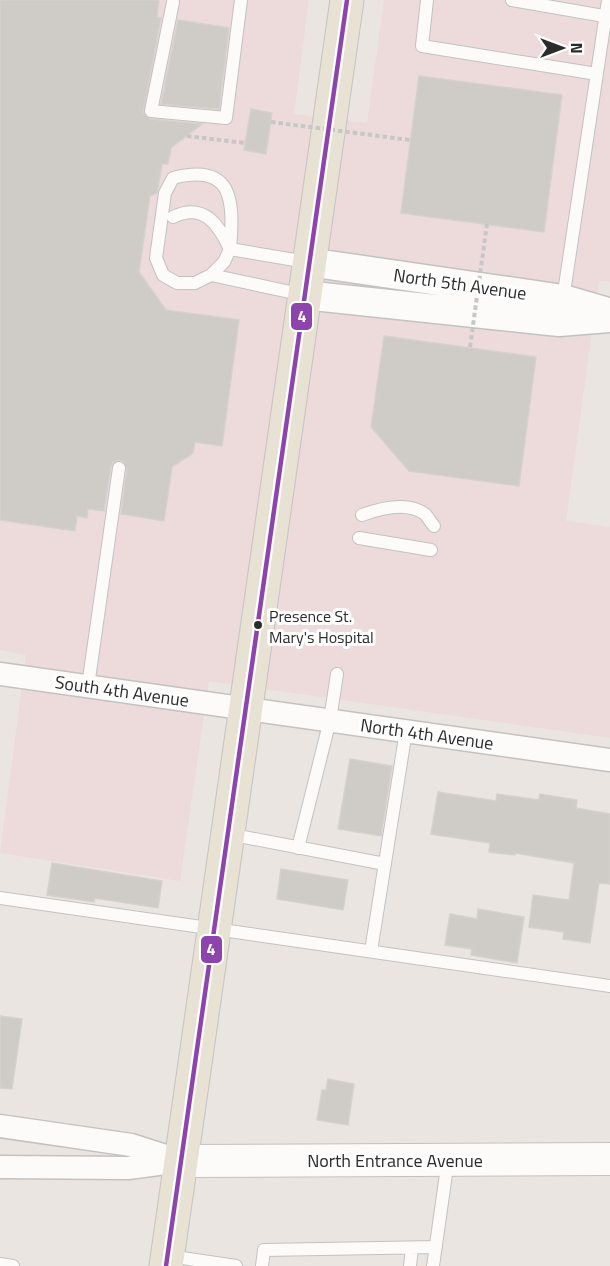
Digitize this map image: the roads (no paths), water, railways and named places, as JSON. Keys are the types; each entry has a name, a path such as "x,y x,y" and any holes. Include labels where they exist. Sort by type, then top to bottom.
{"main road":[{"path":"167,1261 346,0"},
{"name":"North Entrance Avenue","path":"181,1161 610,1160"}],"street":[{"name":"North 5th Avenue","path":"308,262 563,299 610,312"},
{"path":"304,295 559,322 610,318"},
{"name":"South 4th Avenue","path":"0,674 244,708"},
{"name":"North 4th Avenue","path":"244,708 610,760"},
{"path":"0,1126 131,1145 181,1161"},
{"path":"0,1167 128,1168 181,1161"}],"lane":[{"path":"173,2 151,111 226,118 241,0"},
{"path":"427,0 422,46 597,74"},
{"path":"512,0 608,16"},
{"path":"563,299 608,16 608,0"},
{"path":"186,174 200,174 214,178 225,186 231,202 230,249 224,262 211,275 195,283 177,283 163,275 156,258 165,193 173,178 186,174"},
{"path":"173,217 191,212 204,215 221,229 230,249"},
{"path":"230,249 308,262"},
{"path":"211,275 304,295"},
{"path":"88,686 119,468"},
{"path":"362,515 383,507 410,508 426,515 434,526"},
{"path":"359,538 431,550"},
{"path":"298,848 330,720 337,674"},
{"path":"371,951 406,731"},
{"path":"227,834 385,864"},
{"path":"0,898 610,986"},
{"path":"433,1266 448,1160"},
{"path":"262,1266 264,1250 436,1247"},
{"path":"410,1266 412,1248"},
{"path":"167,1261 236,1266"},
{"path":"0,1264 13,1266"}],"place":[{"name":"Presence St. Mary's Hospital","path":"258,625"}]}
